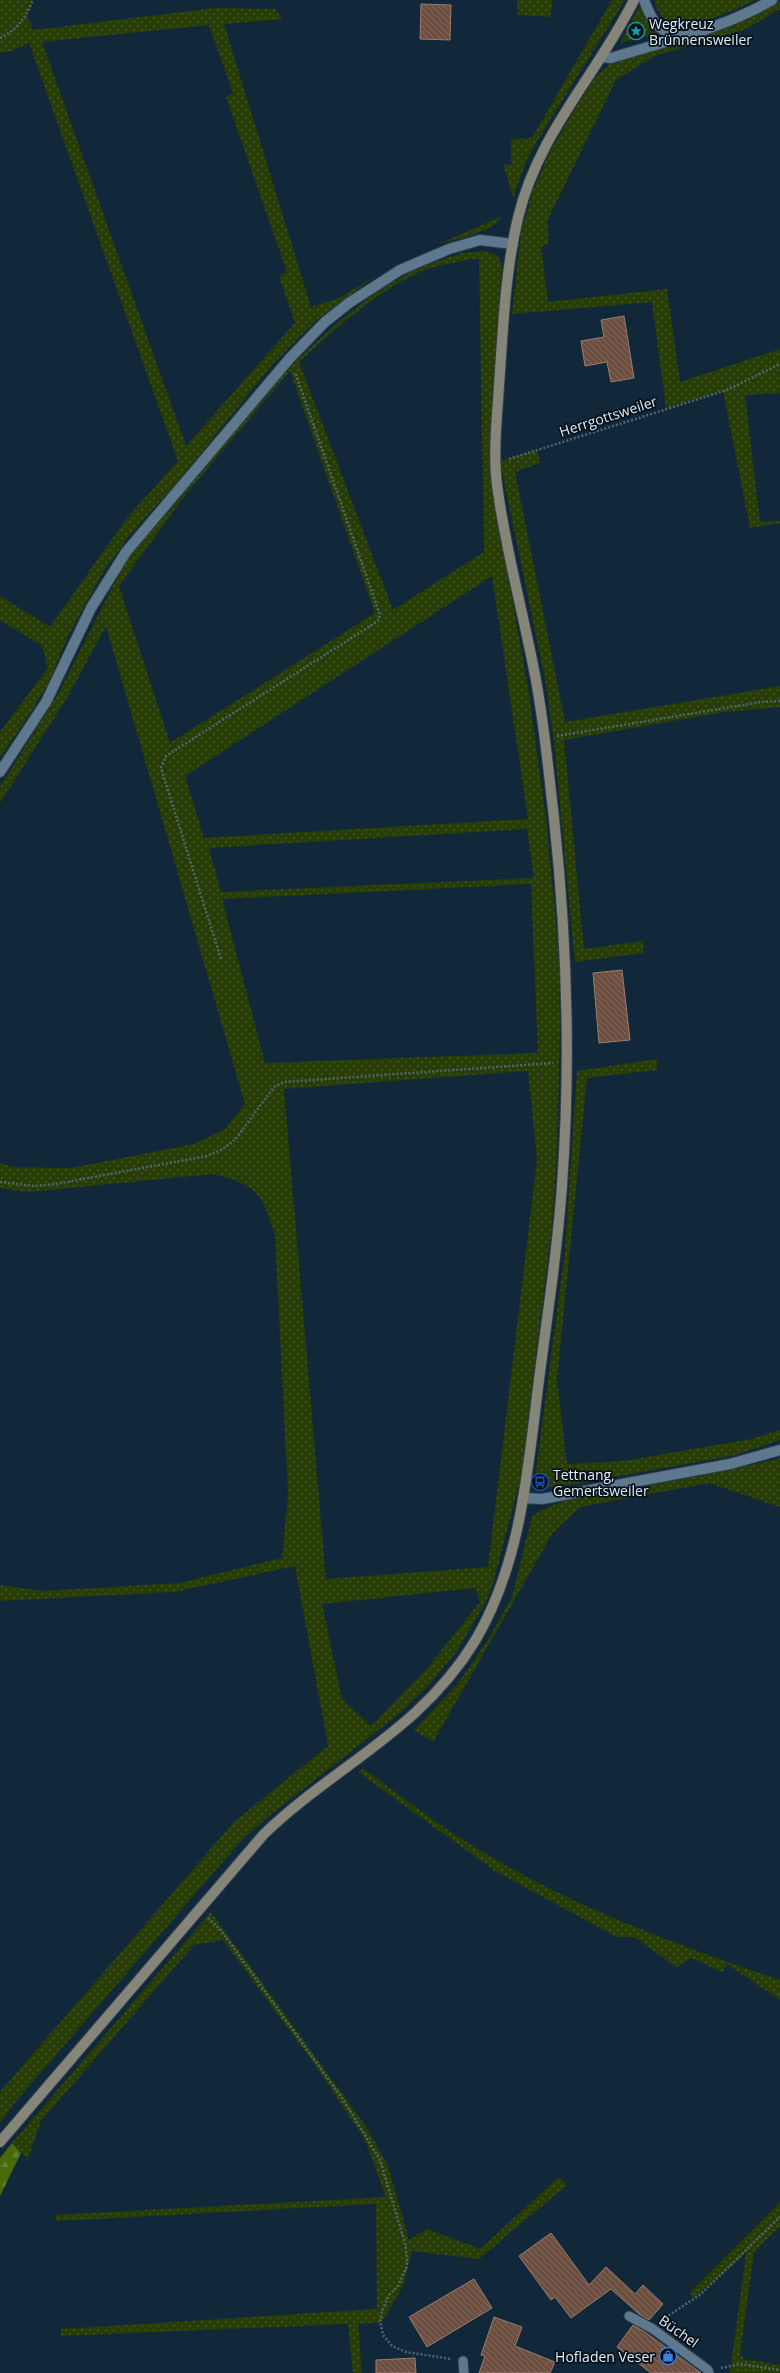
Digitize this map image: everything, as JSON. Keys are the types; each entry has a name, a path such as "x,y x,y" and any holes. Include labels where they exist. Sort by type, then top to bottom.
{"street":[{"path":"0,2142 264,1834 292,1807 384,1741 429,1700 455,1671 475,1640 502,1585 523,1498 562,1188 567,1062 562,904 545,738 535,674 500,501 496,464 500,366 513,244 518,216 538,159 557,122 623,23 634,0"},
{"path":"644,0 654,23 669,34 682,36"},
{"path":"601,57 611,58 709,29 742,16 772,0"},
{"path":"0,772 46,702 91,608 126,552 290,358 325,322 349,303 400,270 474,241 491,240 513,244"},
{"path":"523,1498 542,1499 722,1466 780,1450"}],"lane":[{"name":"Büchel","path":"629,2316 653,2329 709,2371"},
{"path":"463,2361 464,2373"}],"path":[{"path":"0,38 20,24 27,16 33,0"},
{"path":"220,959 161,768 166,756 378,621 380,615 290,358"},
{"name":"Herrgottsweiler","path":"496,464 727,390 780,364"},
{"path":"545,738 761,702 780,701"},
{"path":"0,1182 35,1186 56,1184 208,1156 235,1140 274,1087 284,1082 567,1062"},
{"path":"199,1910 220,1929 303,2042 344,2101 380,2160 405,2243 407,2259 407,2266 398,2286 389,2295 382,2311 380,2321 386,2340 406,2352 463,2361"},
{"path":"653,2329 662,2320 701,2294 780,2217"},
{"path":"709,2371 740,2364 780,2370"}],"green space":[{"path":"0,0 33,0 27,16 33,30 216,8 275,9 282,19 224,24 311,307 339,298 377,275 315,321 272,365 184,474 130,535 103,572 67,638 49,682 28,717 0,757 0,732 48,668 42,646 0,620 0,596 50,627 127,518 178,461 29,43 12,51 0,53","holes":["209,25 233,93 226,97 287,272 279,276 295,323 186,446 42,42"]},
{"path":"517,0 553,0 550,17 518,15"},
{"path":"612,0 625,0 528,157 513,197 503,163 511,166 511,139 532,138"},
{"path":"655,0 755,0 714,18 683,24 670,22 660,14"},
{"path":"780,1 780,9 746,29 654,56 616,80 547,221 549,243 541,247 548,302 667,289 680,382 780,349 780,393 745,395 760,522 780,521 780,523 750,528 723,391 666,408 652,302 512,314 521,233 533,190 549,154 573,112 595,78 610,63 746,19"},
{"path":"640,6 656,34 620,43"},
{"path":"502,216 498,222 483,231 439,244"},
{"path":"484,251 491,253 498,257 502,266 491,419 490,471 529,694 546,820 558,944 560,1021 557,1154 552,1226 521,1477 492,1587 485,1603 457,1651 430,1684 400,1713 264,1820 241,1841 16,2101 0,2123 0,2092 234,1822 328,1746 295,1566 174,1592 0,1601 0,1585 42,1591 180,1583 282,1558 288,1495 275,1235 266,1209 256,1192 240,1182 213,1174 28,1192 0,1188 0,1163 12,1167 71,1168 194,1144 225,1129 245,1104 106,626 67,698 0,803 0,787 61,689 130,552 288,368 345,316 380,290 414,270 463,253","holes":["471,259 479,259 484,552 393,610 299,362 341,324 372,300 404,280 420,272","290,371 375,613 170,743 119,586 186,494","492,576 528,819 204,838 185,776","527,829 534,878 221,892 209,848","531,884 538,1053 265,1063 222,899","528,1071 537,1160 488,1567 326,1579 284,1089","475,1588 480,1602 425,1671 371,1726 342,1699 322,1604"]},
{"path":"537,450 540,463 515,472 565,722 780,686 780,707 725,712 564,740 584,949 643,941 644,953 575,962 554,741 545,679 502,472 502,461"},
{"path":"657,1059 657,1070 587,1078 557,1380 567,1464 624,1461 751,1439 780,1430 780,1440 736,1455 570,1485 545,1487 535,1479 565,1250 577,1071"},
{"path":"780,1458 780,1507 709,1483 580,1507 552,1534 433,1742 414,1730 458,1683 486,1643 512,1597 532,1516 545,1509 575,1498 701,1476"},
{"path":"364,1769 452,1833 540,1884 618,1920 658,1936 780,1980 780,2000 727,1964 722,1972 692,1958 676,1967 634,1937 617,1937 495,1871 358,1772"},
{"path":"211,1912 367,2128 388,2166 409,2240 427,2229 480,2249 559,2177 567,2185 479,2259 412,2251 403,2286 382,2322 358,2324 362,2373 353,2373 348,2324 61,2336 61,2329 377,2309 376,2204 57,2221 55,2215 386,2197 365,2140 320,2072 223,1940 194,1945 41,2121 28,2159 12,2143"},
{"path":"12,2143 21,2153 0,2196 0,2158"},
{"path":"780,2202 780,2226 754,2252 740,2355 744,2359 780,2365 780,2373 730,2373 746,2253 694,2298 689,2293"}],"building":[{"path":"421,4 451,5 450,40 420,39"},
{"path":"624,316 634,378 611,382 607,362 585,366 581,341 604,337 601,320"},
{"path":"622,970 630,1040 599,1043 593,973"},
{"path":"551,2233 589,2285 606,2267 635,2294 643,2285 663,2304 649,2320 639,2314 611,2289 571,2318 555,2297 551,2300 519,2256"},
{"path":"474,2279 492,2308 427,2347 409,2317"},
{"path":"494,2317 522,2327 515,2346 555,2362 550,2373 479,2373 485,2356 481,2355"},
{"path":"633,2325 645,2332 701,2373 651,2373 617,2347"},
{"path":"415,2358 416,2373 376,2373 376,2360"}],"place":[{"name":"Wegkreuz Brünnensweiler","path":"636,31"},
{"name":"Tettnang, Gemertsweiler","path":"540,1482"},
{"name":"Hofladen Veser","path":"668,2356"}]}
